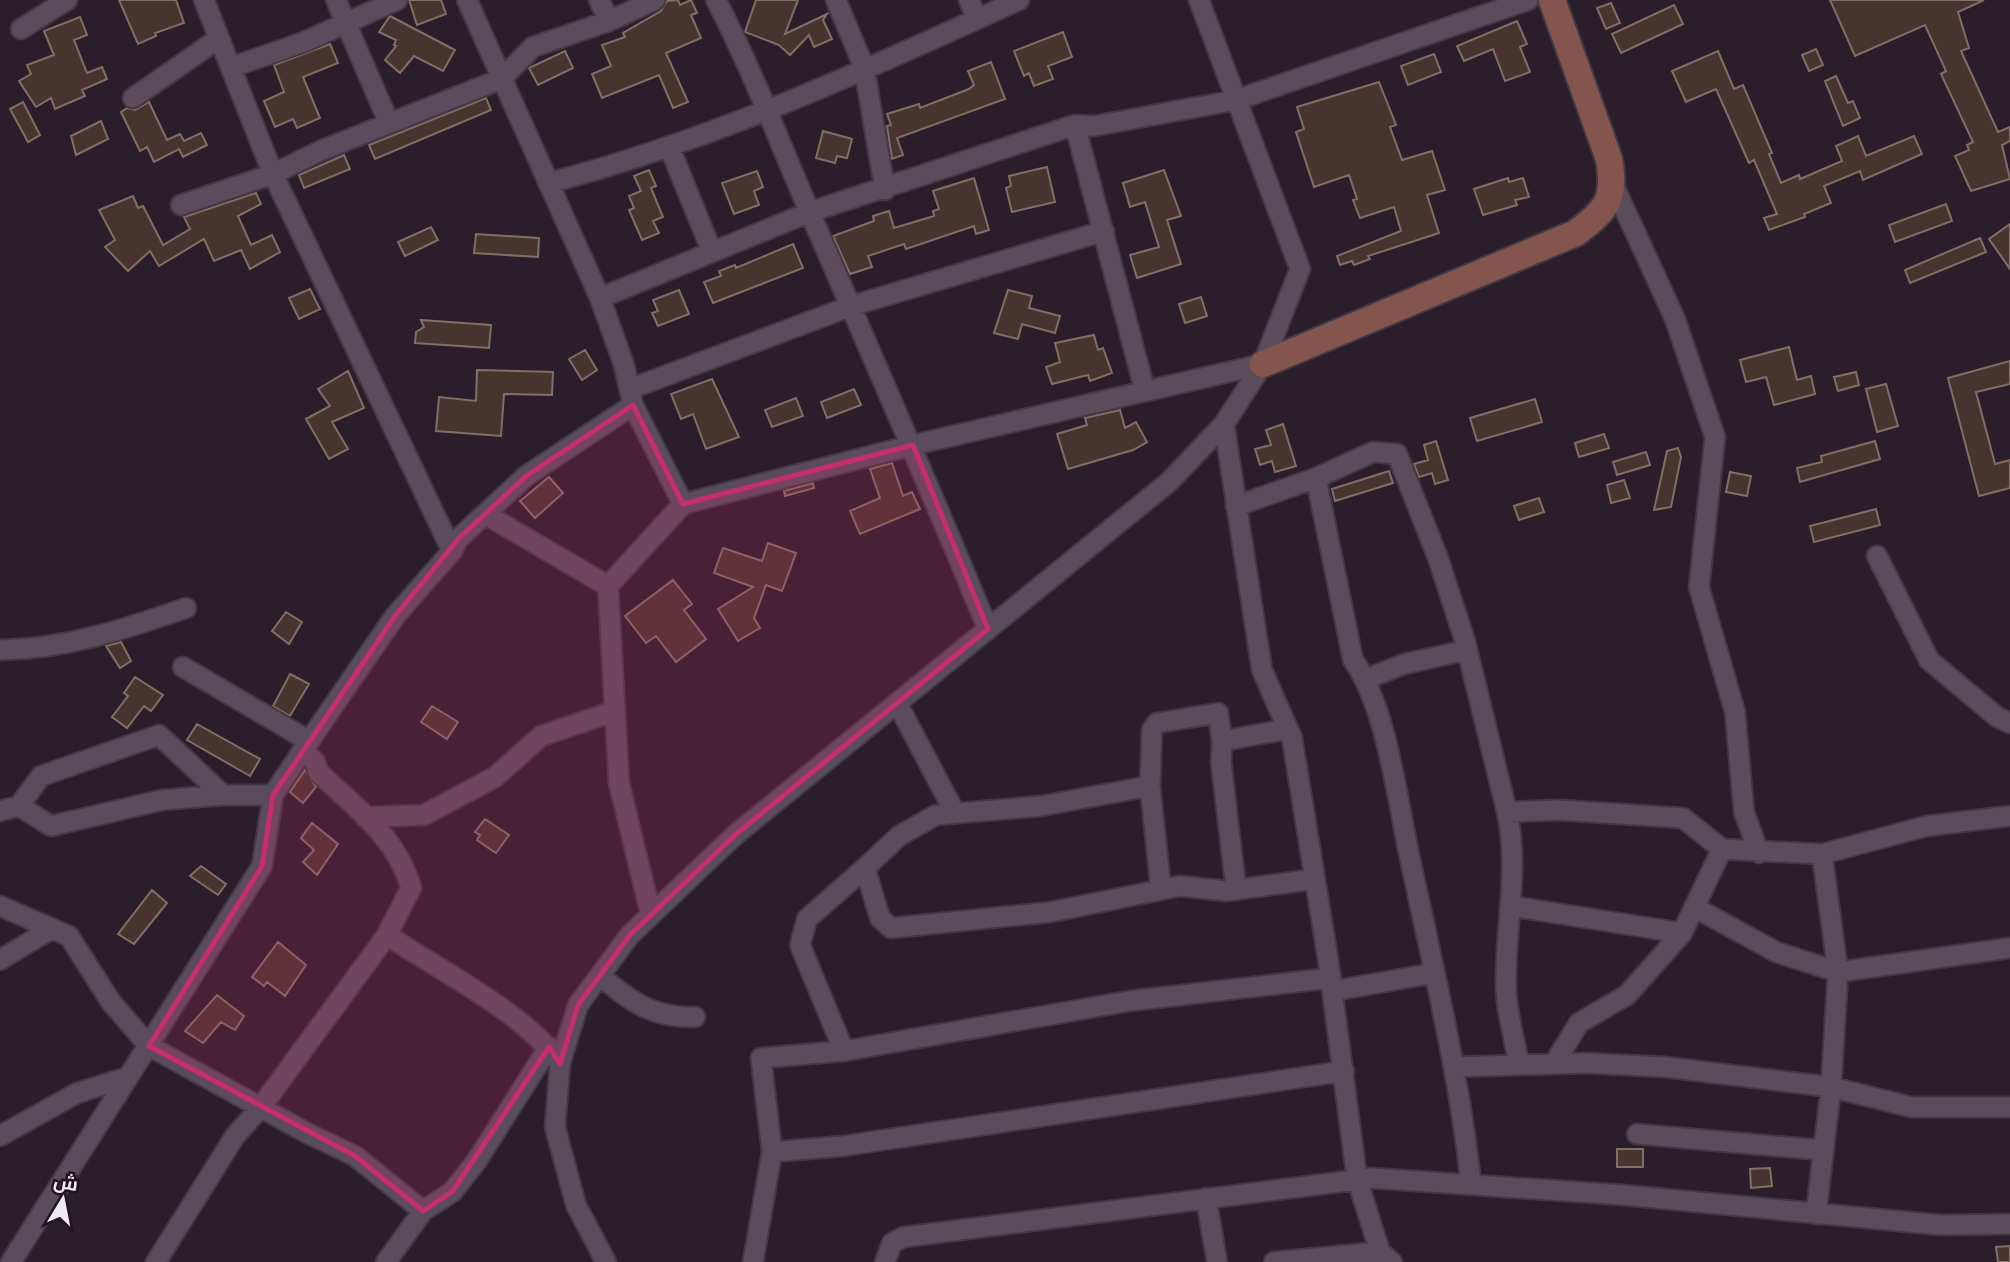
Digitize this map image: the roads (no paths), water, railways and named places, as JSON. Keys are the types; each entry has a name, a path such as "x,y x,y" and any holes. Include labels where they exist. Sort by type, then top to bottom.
{"street":[{"path":"21,29 67,0"},
{"path":"204,0 273,174 452,551"},
{"path":"336,0 388,123"},
{"path":"232,66 304,42 397,0"},
{"path":"467,0 600,298 631,397 683,504"},
{"path":"599,0 609,20"},
{"path":"181,205 273,174 388,123 501,79 533,47 609,20 655,0"},
{"path":"716,0 768,109 810,212 913,445 988,629"},
{"path":"836,0 863,67 885,190"},
{"path":"969,0 977,19"},
{"path":"548,183 612,166 768,109 1019,0"},
{"path":"386,1262 423,1211 452,1192 555,1056 578,1005 629,935 735,835 1170,481 1224,424 1264,364 1300,268 1199,0"},
{"path":"600,298 810,212 885,190 1075,125 1094,126 1237,100 1528,0"},
{"path":"1552,0 1609,159 1613,184 1675,319 1715,437 1699,587 1735,712 1744,811 1759,852"},
{"path":"133,98 218,39"},
{"path":"1075,125 1145,391"},
{"path":"669,146 712,253"},
{"path":"651,915 619,783 608,586 683,504 913,445 1264,364 1576,233 1604,211 1613,184"},
{"path":"11,1262 262,866 273,795 395,616 452,551 458,539 526,476 631,397 851,306 1104,231"},
{"path":"1224,424 1262,670 1288,729 1315,879 1332,985 1357,1179 1386,1257 1275,1262"},
{"path":"1236,506 1316,478 1373,452 1397,454 1438,558 1467,650 1511,832 1511,906 1506,990 1518,1065"},
{"path":"1316,478 1353,660 1366,679 1387,751 1454,1067 1471,1184"},
{"path":"485,514 608,586"},
{"path":"1877,556 1929,660 1997,717 2010,723"},
{"path":"0,650 40,649 104,635 187,608"},
{"path":"1366,679 1404,664 1467,650"},
{"path":"156,1262 235,1136 261,1107 387,935 411,888 398,854 384,834 318,772 306,745 183,667"},
{"path":"897,703 955,813"},
{"path":"365,817 424,815 495,777 541,736 615,711"},
{"path":"1161,890 1150,786 1152,730 1157,723 1218,713 1236,889"},
{"path":"1222,741 1288,729"},
{"path":"223,794 159,735 41,776 10,808 51,826 162,800 223,794 273,795"},
{"path":"844,1051 800,944 807,919 899,836 936,815 1041,806 1150,786"},
{"path":"1507,812 1559,810 1683,818 1722,849 1822,854 1927,826 2010,816"},
{"path":"1554,1064 1579,1023 1627,995 1682,933 1722,849"},
{"path":"1816,1214 1821,1150 1831,1087 1838,972 1822,854"},
{"path":"865,868 880,918 891,928 1051,912 1180,887 1226,891 1315,879"},
{"path":"0,906 69,936 111,1002 149,1046 355,1156 423,1211"},
{"path":"1511,906 1682,933"},
{"path":"1694,907 1776,952 1838,972 2010,948"},
{"path":"0,960 51,929"},
{"path":"387,935 507,1013 555,1056 555,1127 576,1205 607,1262"},
{"path":"752,1262 772,1152 761,1058 844,1051 1129,1001 1332,985 1434,973"},
{"path":"600,976 635,1005 677,1017 695,1017"},
{"path":"1454,1067 1554,1064 1665,1068 1831,1087 1911,1107 2010,1107"},
{"path":"772,1152 856,1144 1344,1071"},
{"path":"0,1136 78,1093 128,1077"},
{"path":"1637,1134 1821,1150"},
{"path":"886,1262 892,1243 904,1237 1357,1179 1471,1184 1941,1225 2010,1224"},
{"path":"1206,1198 1217,1262"}]}
